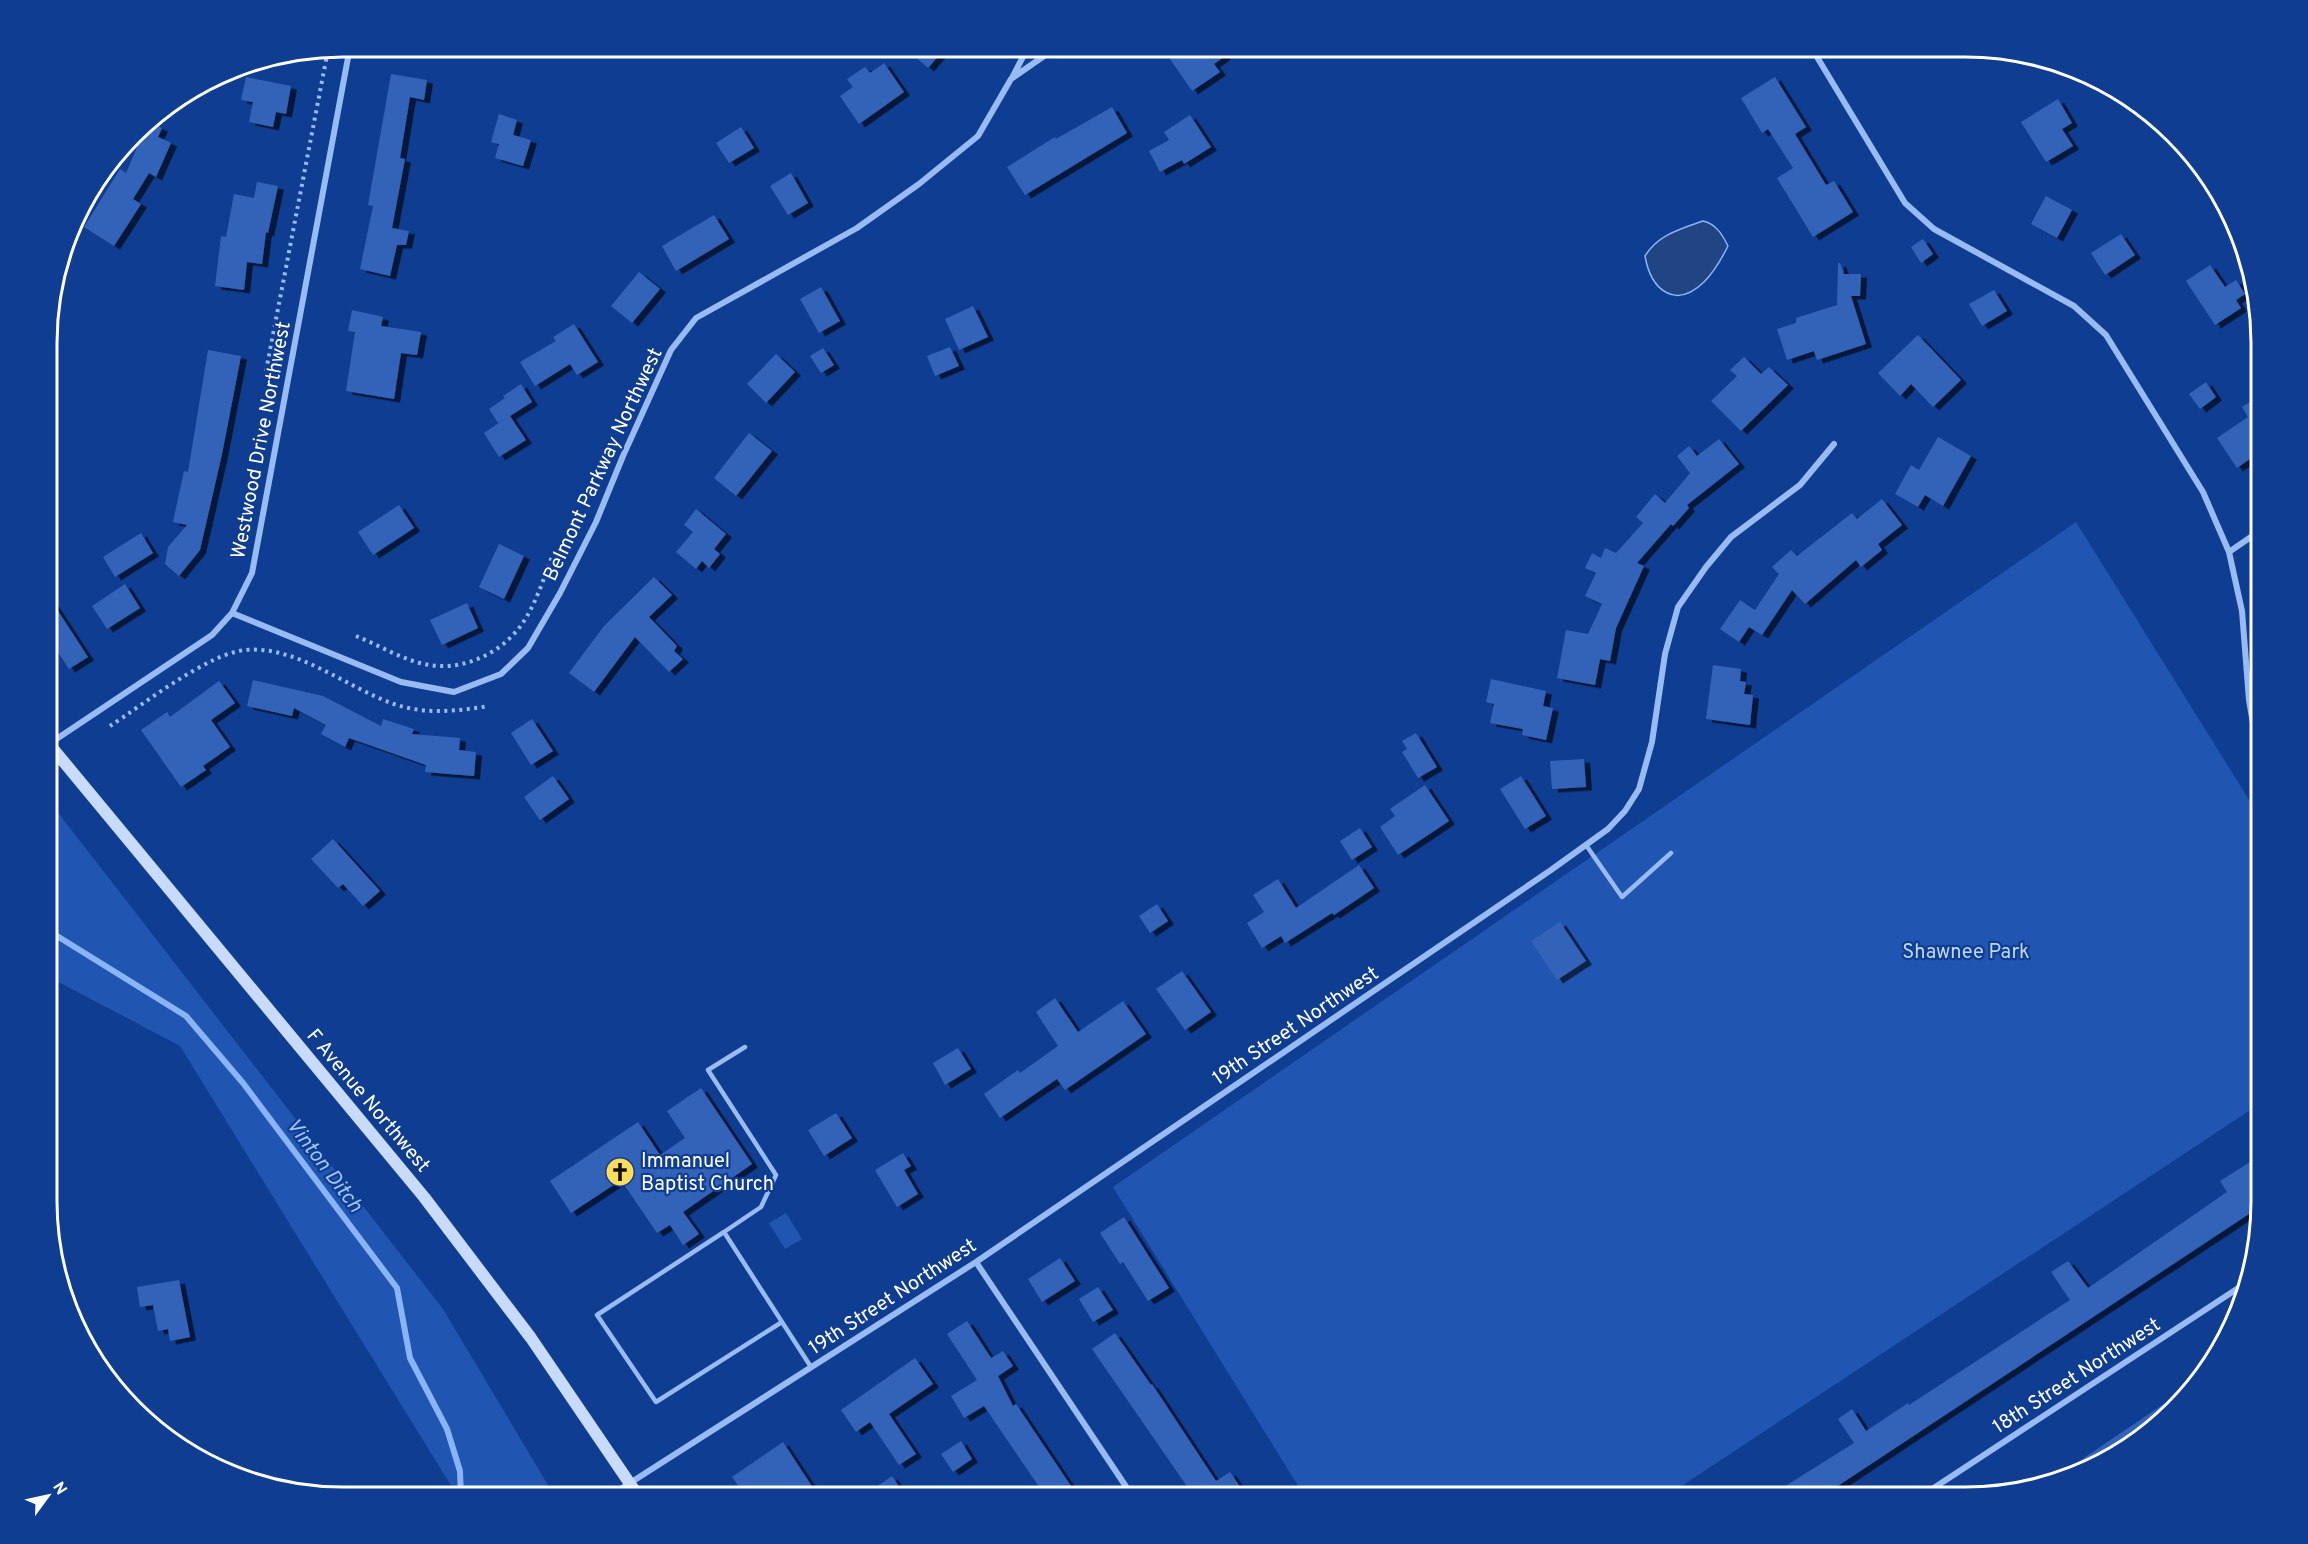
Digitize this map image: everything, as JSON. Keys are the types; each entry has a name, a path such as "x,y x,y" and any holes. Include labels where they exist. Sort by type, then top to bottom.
{"main road":[{"name":"F Avenue Northwest","path":"57,754 424,1197 531,1338 633,1487"}],"street":[{"name":"Westwood Drive Northwest","path":"57,739 212,635 232,613 252,573 348,57"},
{"path":"1011,79 1022,57"},
{"name":"Belmont Parkway Northwest","path":"232,613 401,682 454,692 501,674 528,648 560,593 596,522 622,456 671,350 696,318 857,228 919,184 978,136 1011,79 1042,57"},
{"path":"1817,57 1905,203 1935,229 2074,306 2106,335 2203,492 2229,552 2242,611 2251,712"},
{"name":"19th Street Northwest","path":"624,1487 976,1262 1608,829 1620,817 1639,789 1652,742 1665,654 1678,607 1706,567 1731,537 1800,485 1834,444"},
{"path":"2229,552 2251,537"},
{"path":"976,1262 1126,1487"},
{"name":"18th Street Northwest","path":"1935,1487 2237,1289"}],"lane":[{"path":"1586,845 1622,897 1671,853"},
{"path":"745,1047 708,1070 776,1175 761,1207 597,1315 656,1402 782,1322"},
{"path":"724,1232 811,1367"}],"path":[{"path":"266,371 326,58"},
{"path":"356,636 429,665 466,664 487,655 523,624 534,603 553,554"},
{"path":"110,726 206,664 244,650 286,654 394,705 421,711 447,712 489,706"}],"green space":[{"name":"Shawnee Park","path":"2076,522 2251,803 2251,1110 1680,1487 1299,1487 1113,1187"},
{"path":"57,811 443,1309 548,1485 546,1487 452,1487 180,1046 57,981"},
{"path":"786,1213 802,1239 785,1249 769,1223"}],"shaded area":[{"path":"1703,221 1712,224 1721,234 1728,246 1726,251 1711,274 1693,290 1683,295 1666,292 1653,278 1645,256 1663,238"}],"building":[{"path":"916,57 938,57 928,68"},
{"path":"1173,57 1224,57 1214,64 1220,72 1192,91 1170,59"},
{"path":"884,63 904,92 859,124 840,96 853,87 847,79 865,67 870,73"},
{"path":"391,74 427,80 424,100 410,97 400,158 405,159 392,228 409,231 406,245 397,245 390,276 360,269 373,206 368,205"},
{"path":"246,77 291,86 286,114 276,112 273,127 249,122 253,102 241,100"},
{"path":"1775,77 1806,127 1795,134 1826,185 1834,181 1853,212 1813,237 1777,178 1793,168 1768,129 1762,133 1741,98"},
{"path":"2058,99 2072,123 2062,129 2073,146 2046,162 2021,122"},
{"path":"1112,107 1127,133 1025,195 1007,167 1055,137 1056,139"},
{"path":"499,114 517,120 513,135 531,140 523,166 495,158 499,144 491,142"},
{"path":"1190,115 1211,147 1184,164 1182,160 1160,172 1149,151 1169,140 1164,132"},
{"path":"157,126 162,128 158,137 171,143 156,177 149,173 133,199 141,204 114,246 84,227 120,169 126,173 139,143"},
{"path":"741,127 754,148 729,163 716,143"},
{"path":"791,173 808,203 788,215 770,186"},
{"path":"257,182 278,186 268,233 266,232 262,264 247,262 244,290 215,286 221,236 226,237 234,194 254,198"},
{"path":"2046,196 2072,210 2057,238 2031,224"},
{"path":"714,215 729,239 676,271 662,246"},
{"path":"2121,234 2135,255 2105,275 2091,253"},
{"path":"1923,239 1933,254 1921,263 1911,247"},
{"path":"1838,263 1844,274 1861,274 1860,296 1851,296 1866,344 1817,360 1814,351 1787,360 1777,329 1796,323 1796,318 1837,305"},
{"path":"2210,265 2225,287 2236,280 2245,294 2236,300 2241,308 2215,325 2186,281"},
{"path":"639,272 660,289 632,323 611,306"},
{"path":"821,287 840,321 819,333 800,299"},
{"path":"1994,290 2007,311 1982,326 1969,304"},
{"path":"973,306 988,337 959,350 945,319"},
{"path":"352,310 383,317 381,326 421,332 417,355 401,353 394,399 346,391 355,332 348,331"},
{"path":"574,324 598,362 577,375 570,364 535,386 520,362 556,341 553,337"},
{"path":"1918,335 1961,380 1933,407 1911,384 1900,396 1878,373"},
{"path":"950,347 959,366 935,376 927,356"},
{"path":"823,348 834,365 821,373 810,356"},
{"path":"208,350 241,356 200,550 179,576 165,564 168,547 187,525 173,522 184,471 188,472"},
{"path":"776,354 795,372 766,403 747,384"},
{"path":"1744,357 1761,374 1769,367 1788,385 1741,431 1711,401 1737,376 1730,370"},
{"path":"2206,382 2216,397 2200,409 2189,394"},
{"path":"521,384 532,402 510,416 526,440 499,457 484,433 506,418 498,423 489,409"},
{"path":"2251,401 2251,458 2237,468 2217,438 2248,417 2242,407"},
{"path":"749,433 772,451 736,496 714,478"},
{"path":"1938,437 1971,456 1943,506 1925,495 1918,507 1895,494 1911,465 1919,470"},
{"path":"1719,439 1739,464 1687,505 1689,508 1673,526 1671,524 1637,563 1644,566 1616,628 1610,661 1600,659 1595,685 1557,678 1566,630 1588,634 1602,604 1585,596 1596,573 1585,568 1592,553 1601,558 1605,548 1616,553 1643,523 1636,517 1655,494 1665,503 1690,473 1677,456 1689,446 1697,456"},
{"path":"1882,499 1902,525 1878,544 1882,550 1861,567 1856,560 1805,604 1792,590 1762,635 1749,627 1739,642 1720,629 1740,600 1755,610 1779,574 1772,567 1791,550 1797,556 1852,513 1857,519"},
{"path":"399,505 414,528 373,555 358,532"},
{"path":"696,509 726,534 714,549 720,554 709,568 702,561 696,569 676,552 693,532 684,525"},
{"path":"141,533 153,553 115,577 103,557"},
{"path":"499,544 524,556 504,599 479,587"},
{"path":"654,577 672,595 649,617 677,646 674,651 683,659 669,672 635,637 594,692 569,673 604,626"},
{"path":"125,584 140,608 107,629 92,606"},
{"path":"467,603 478,628 442,645 430,620"},
{"path":"57,609 88,657 69,669 57,650"},
{"path":"1713,665 1741,669 1740,681 1746,682 1744,694 1753,695 1750,725 1706,719"},
{"path":"1491,679 1546,691 1543,706 1553,708 1546,740 1522,735 1523,729 1490,723 1494,704 1486,702"},
{"path":"253,680 323,696 381,726 383,719 414,729 412,734 460,738 459,750 476,752 474,776 425,772 426,765 349,738 345,747 321,734 326,725 294,708 292,716 247,706"},
{"path":"219,681 235,703 211,720 230,747 203,766 206,770 181,787 141,730 167,712 170,717"},
{"path":"532,719 553,751 531,765 511,733"},
{"path":"1416,733 1437,767 1418,778 1402,752 1407,749 1402,741"},
{"path":"1584,759 1586,787 1552,789 1550,761"},
{"path":"553,776 569,799 540,820 524,797"},
{"path":"1521,776 1546,816 1525,829 1500,789"},
{"path":"1425,785 1449,821 1398,855 1380,827 1395,816 1390,809"},
{"path":"1360,828 1372,847 1352,860 1340,841"},
{"path":"333,839 380,891 363,906 343,884 338,888 311,859"},
{"path":"1359,865 1374,888 1334,915 1332,913 1285,943 1281,936 1262,948 1247,923 1264,912 1253,895 1278,879 1296,908"},
{"path":"1157,904 1168,921 1150,933 1139,916"},
{"path":"1560,922 1586,961 1557,980 1531,941"},
{"path":"1182,971 1211,1012 1185,1030 1156,989"},
{"path":"1055,998 1078,1032 1123,1001 1146,1034 1065,1090 1057,1079 1000,1118 984,1094 1018,1070 1020,1073 1058,1046 1036,1012"},
{"path":"958,1048 971,1069 945,1085 933,1063"},
{"name":"Immanuel Baptist Church","path":"701,1088 752,1164 683,1212 699,1234 683,1245 670,1225 657,1233 621,1180 571,1213 550,1181 638,1122 660,1155 685,1138 667,1111"},
{"path":"836,1113 852,1138 824,1156 808,1130"},
{"path":"903,1153 911,1166 904,1170 918,1194 897,1207 875,1170"},
{"path":"2251,1161 2250,1213 1836,1487 1784,1487 1854,1443 1838,1419 1852,1409 1866,1431 1908,1403 1909,1405 2070,1300 2051,1272 2068,1261 2088,1288 2227,1192 2220,1181"},
{"path":"1124,1217 1169,1288 1148,1301 1123,1262 1120,1264 1100,1233"},
{"path":"1060,1258 1075,1281 1042,1302 1028,1279"},
{"path":"179,1280 190,1337 170,1341 168,1329 158,1331 153,1305 140,1307 137,1287"},
{"path":"1098,1287 1113,1310 1093,1322 1079,1299"},
{"path":"967,1321 991,1358 1003,1351 1013,1366 998,1376 1013,1406 1016,1404 1072,1487 1039,1487 984,1406 964,1418 951,1396 977,1380 947,1334"},
{"path":"1115,1333 1152,1384 1216,1481 1230,1472 1240,1487 1188,1487 1092,1349"},
{"path":"915,1358 933,1384 889,1414 916,1454 899,1465 870,1422 856,1432 841,1410"},
{"path":"2171,1399 2154,1416 2124,1439 2072,1466"},
{"path":"961,1441 972,1459 953,1472 941,1454"},
{"path":"783,1442 812,1487 739,1487 732,1477"},
{"path":"892,1476 899,1487 876,1487"}],"waterway":[{"name":"Vinton Ditch","path":"57,936 186,1016 243,1083 397,1288 410,1358 447,1429 460,1471 461,1487"}],"place":[{"name":"Immanuel Baptist Church","path":"620,1172"}]}
